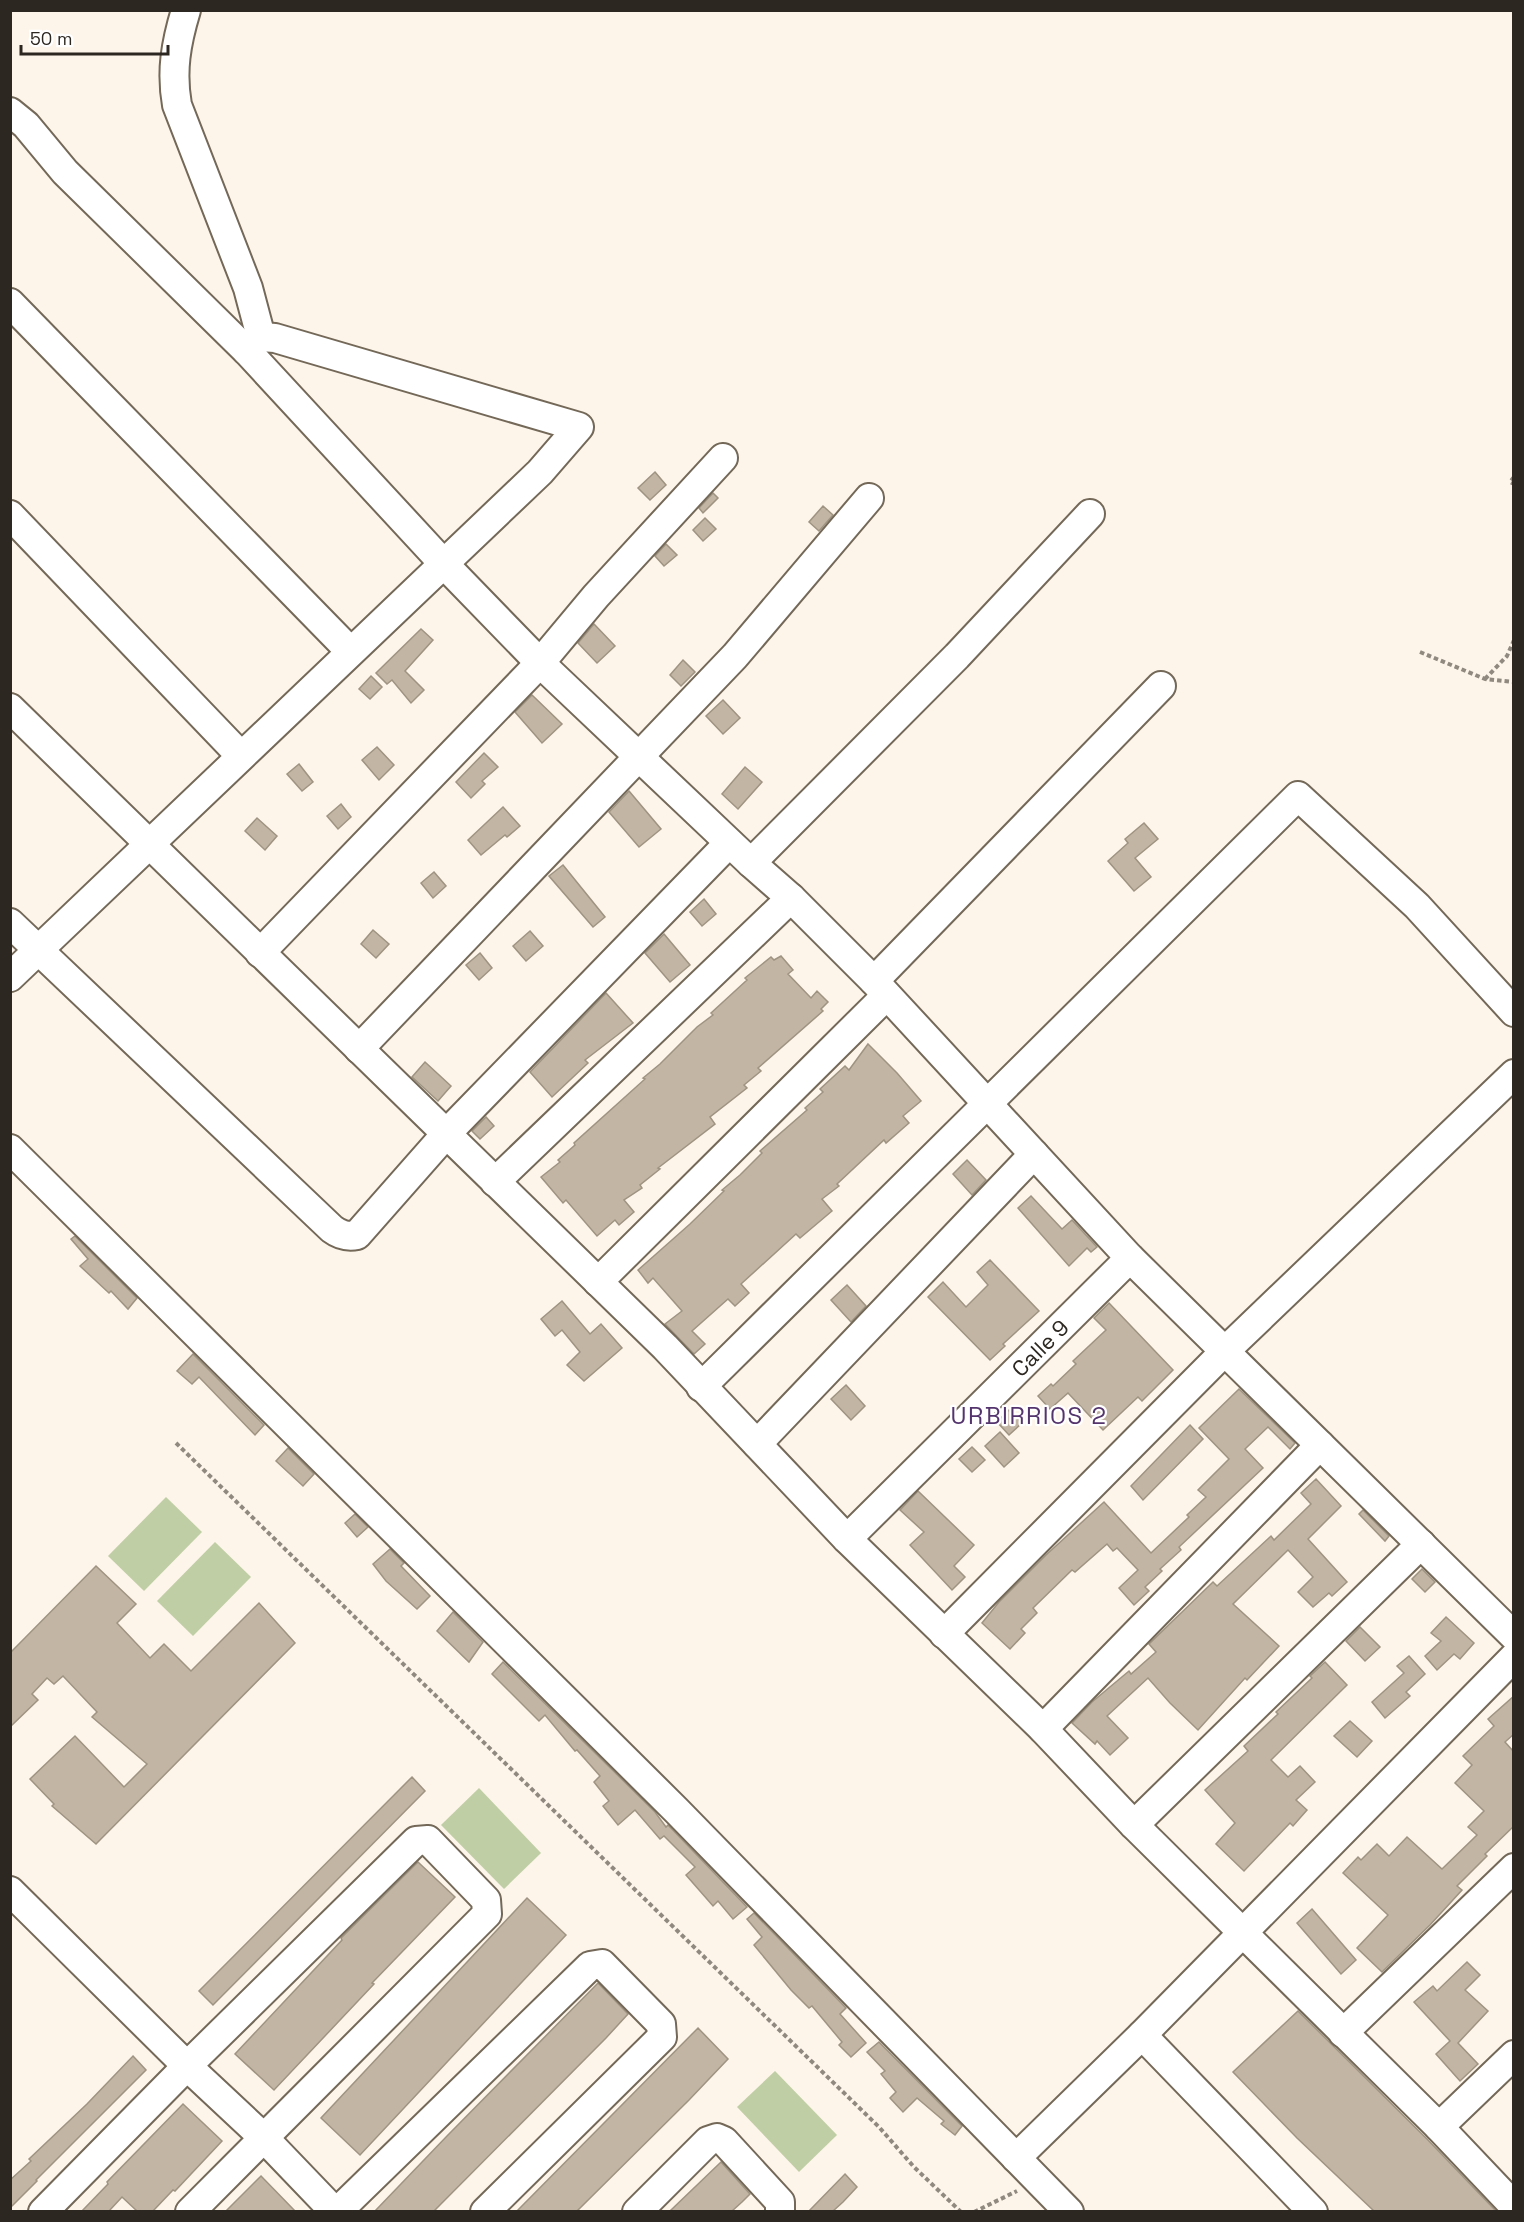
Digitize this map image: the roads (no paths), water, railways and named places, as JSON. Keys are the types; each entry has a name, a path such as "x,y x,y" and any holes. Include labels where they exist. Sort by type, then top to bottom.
{"street":[{"path":"186,10 174,55 173,72 177,105 248,288 254,344"},
{"path":"10,112 26,125 65,172 254,344 443,563 540,663 729,843 791,898 880,988 1130,1258 1514,1636"},
{"path":"10,303 350,651"},
{"path":"10,977 540,472 579,426 275,338 254,344"},
{"path":"260,953 540,663 646,540 723,458"},
{"path":"359,1049 735,656 869,498"},
{"path":"751,863 957,656 1090,514"},
{"path":"10,515 241,756"},
{"path":"598,1282 880,988 1161,686"},
{"path":"10,708 664,1347 847,1539 1043,1729 1134,1825 1439,2127 1514,2206"},
{"path":"701,1387 1298,796 1416,906 1514,1012"},
{"path":"10,923 338,1233 351,1236 357,1234 446,1134 729,843"},
{"path":"495,1182 791,898"},
{"path":"944,1634 1224,1352 1514,1074"},
{"path":"10,1149 684,1819 1070,2211"},
{"path":"757,1444 1035,1155"},
{"name":"Calle 9","path":"847,1539 1130,1258"},
{"path":"1043,1729 1320,1444"},
{"path":"1134,1825 1421,1544"},
{"path":"1016,2158 1142,2035 1514,1657"},
{"path":"43,2211 416,1841 424,1839 432,1842 486,1900 487,1914 190,2211"},
{"path":"1343,2033 1514,1868"},
{"path":"10,1891 336,2211 590,1966 602,1964 661,2024 662,2037 485,2211"},
{"path":"1142,2035 1313,2211"},
{"path":"1439,2127 1514,2055"},
{"path":"637,2211 708,2141 717,2138 724,2141 780,2202 780,2211"}],"district":[{"name":"URBIRRIOS 2","path":"1029,1416"}]}
